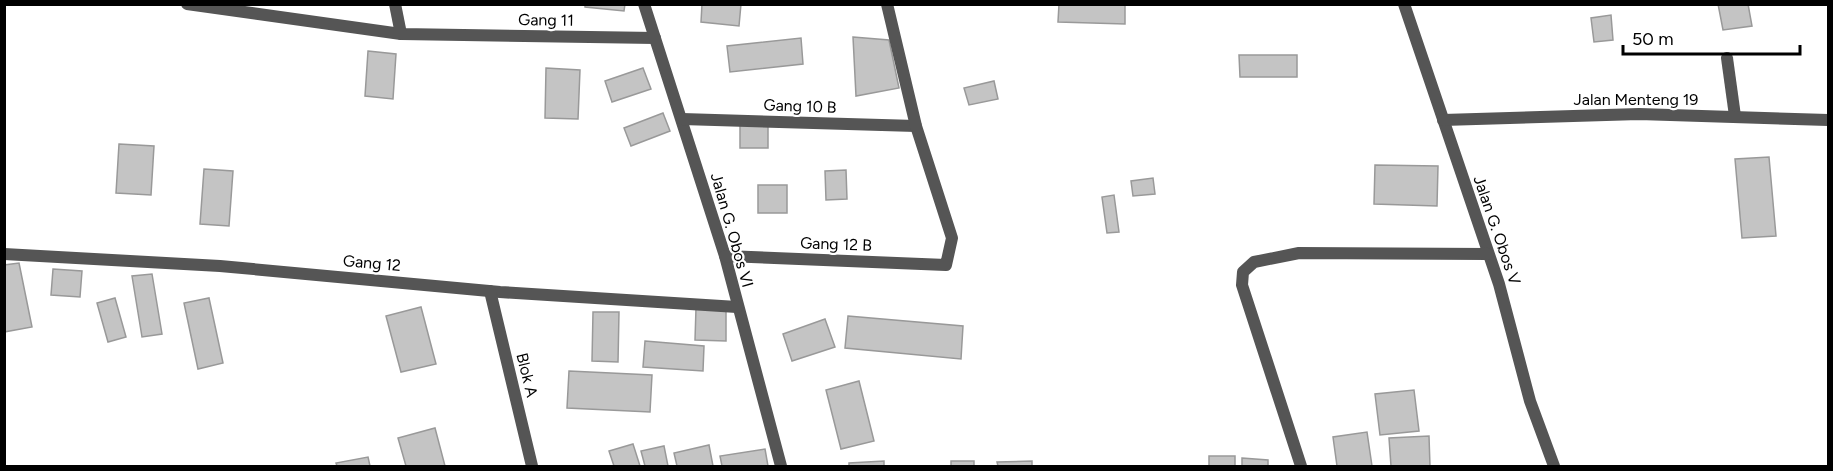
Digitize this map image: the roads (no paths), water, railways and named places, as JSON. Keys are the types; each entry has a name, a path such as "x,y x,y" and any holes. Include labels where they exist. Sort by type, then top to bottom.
{"street":[{"name":"Gang 11","path":"187,4 401,34 655,38"},
{"path":"395,4 401,34"},
{"name":"Jalan G. Obos VI","path":"644,4 725,256 781,466"},
{"path":"887,4 916,126"},
{"name":"Jalan G. Obos V","path":"1404,4 1499,284 1530,401 1554,466"},
{"path":"1727,58 1735,116"},
{"name":"Jalan Menteng 19","path":"1443,120 1639,114 1828,120"},
{"name":"Gang 10 B","path":"682,119 916,126"},
{"name":"Gang 12 B","path":"725,256 946,265 952,238 916,126"},
{"path":"1301,466 1242,285 1243,272 1247,266 1262,259 1299,253 1488,254"},
{"name":"Gang 12","path":"4,254 220,266 490,291 737,307"},
{"name":"Blok A","path":"490,291 532,466"}]}
